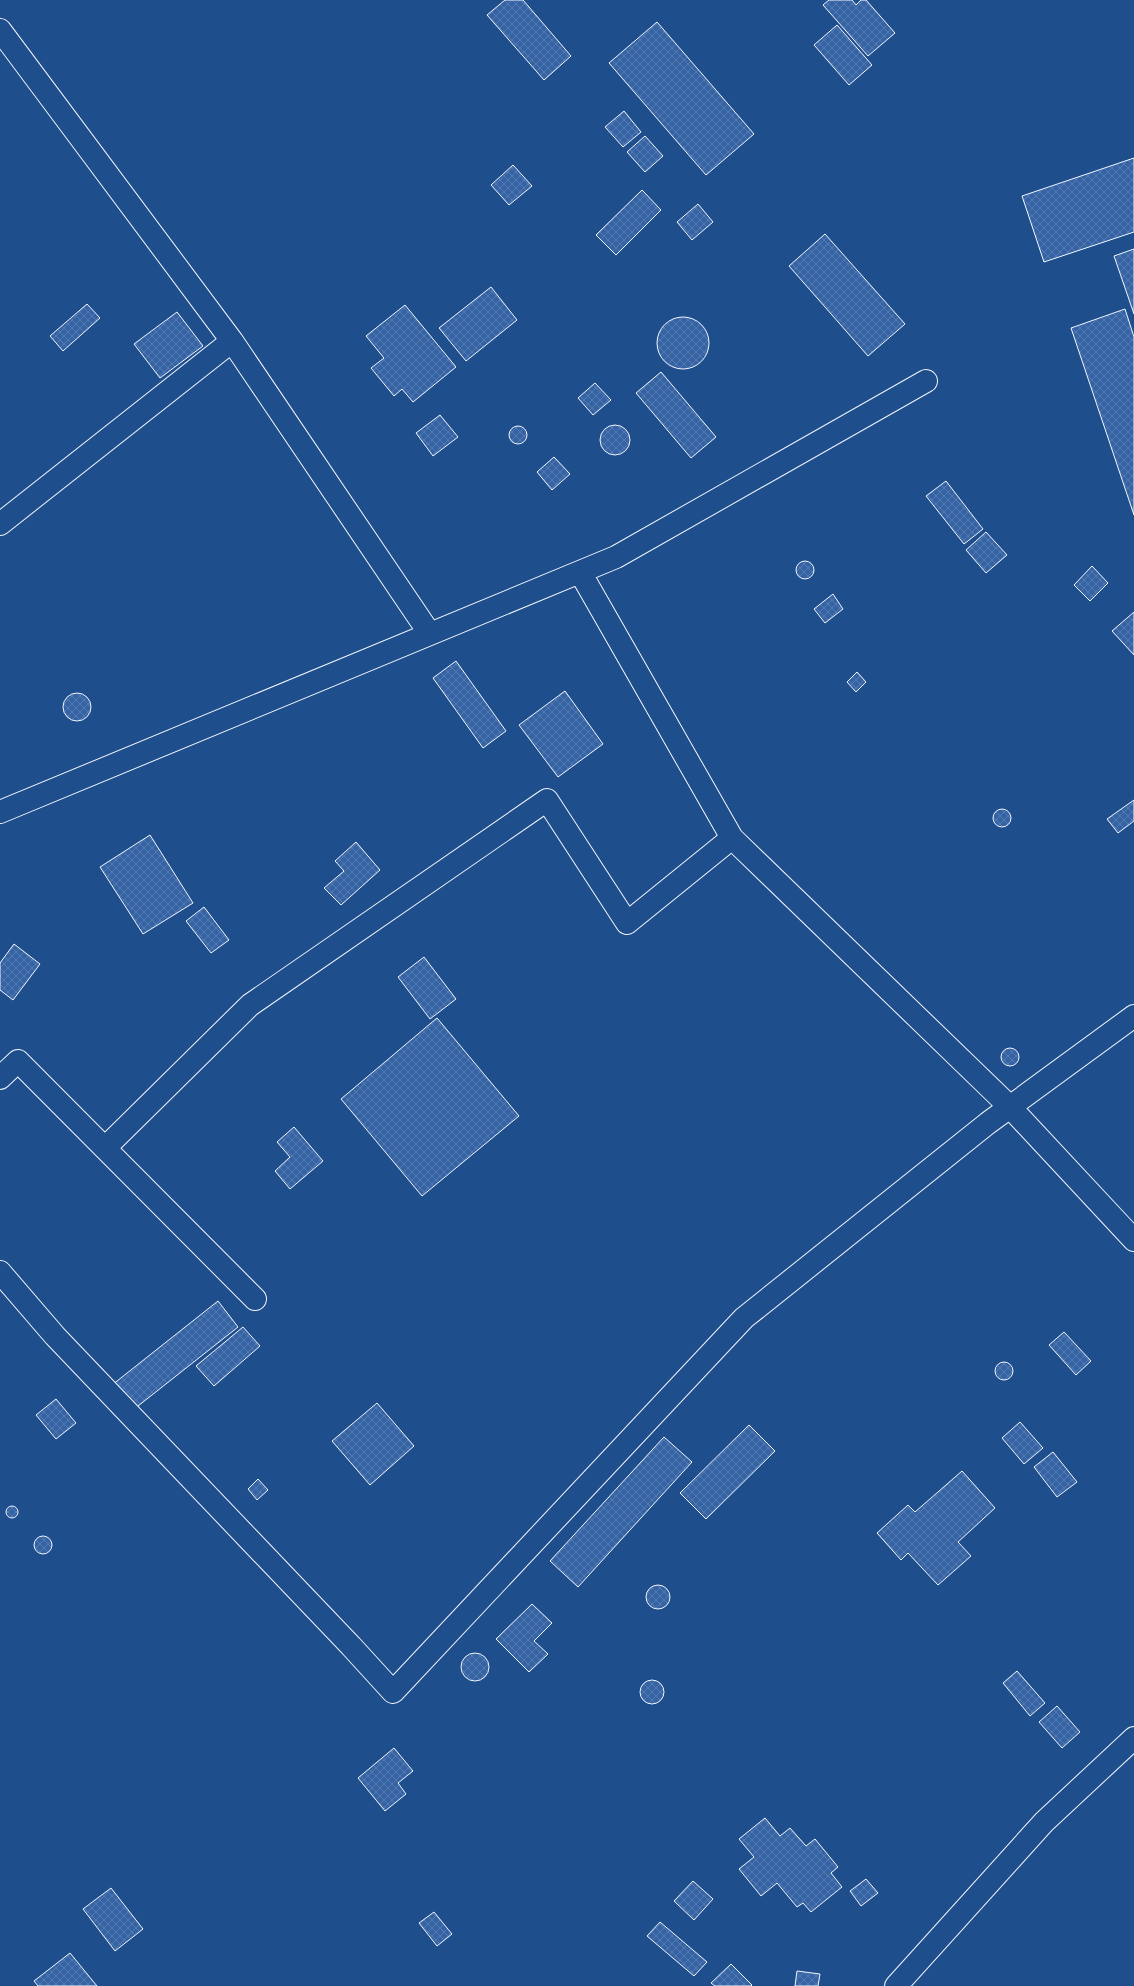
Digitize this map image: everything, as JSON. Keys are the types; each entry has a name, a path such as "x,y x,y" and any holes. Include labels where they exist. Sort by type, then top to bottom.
{"street":[{"path":"0,30 232,341 430,634"},
{"path":"0,524 232,341"},
{"path":"0,812 616,557 926,381"},
{"path":"580,572 732,838 1010,1107 1134,1240"},
{"path":"105,1148 250,1005 547,800 627,923 732,838"},
{"path":"0,1272 56,1336 393,1692 744,1318 1010,1107 1134,1016"},
{"path":"0,1078 18,1061 255,1299"},
{"path":"896,1986 1044,1822 1134,1738"}],"building":[{"path":"505,0 523,0 571,56 544,80 487,15"},
{"path":"829,0 852,0 856,5 861,0 866,0 895,33 868,56 823,5"},
{"path":"657,22 754,134 706,175 609,63"},
{"path":"837,25 872,65 849,85 814,45"},
{"path":"624,111 641,132 623,147 605,127"},
{"path":"645,136 663,156 645,172 627,152"},
{"path":"1134,158 1134,232 1044,262 1022,196"},
{"path":"513,165 532,186 509,205 491,185"},
{"path":"642,190 661,210 616,255 596,235"},
{"path":"698,204 713,222 692,240 677,222"},
{"path":"825,234 905,324 868,356 789,266"},
{"path":"1134,249 1134,314 1114,256"},
{"path":"491,287 517,320 466,361 439,328"},
{"path":"87,304 100,318 63,351 50,336"},
{"path":"405,305 456,367 413,402 402,389 394,396 371,368 384,358 366,336"},
{"path":"1125,309 1134,337 1134,515 1071,328"},
{"path":"177,312 203,346 160,378 134,344"},
{"path":"678,317 688,317 702,324 709,338 709,348 702,362 688,369 678,369 668,365 661,358 657,348 657,338 661,328 668,321"},
{"path":"661,372 716,437 691,458 636,393"},
{"path":"595,383 611,400 593,415 578,398"},
{"path":"440,415 458,437 433,456 416,433"},
{"path":"615,425 621,426 629,434 629,446 621,454 615,455 609,454 601,446 600,440 601,434 609,426"},
{"path":"518,426 524,429 527,435 524,441 518,444 512,441 509,435 512,429"},
{"path":"554,457 570,474 552,490 537,472"},
{"path":"946,481 983,529 964,544 926,496"},
{"path":"986,532 1007,555 986,573 966,550"},
{"path":"805,561 811,564 814,570 811,576 805,579 799,576 796,570 799,564"},
{"path":"1092,566 1108,583 1090,601 1074,585"},
{"path":"833,594 843,609 825,623 814,609"},
{"path":"1134,612 1134,655 1112,631"},
{"path":"456,661 506,731 483,748 433,678"},
{"path":"857,672 866,682 856,692 847,682"},
{"path":"565,691 603,744 558,777 519,725"},
{"path":"77,693 87,697 91,707 87,717 77,721 67,717 63,707 67,697"},
{"path":"1134,800 1134,821 1118,833 1107,819"},
{"path":"1002,809 1008,812 1011,818 1008,824 1002,827 996,824 993,818 996,812"},
{"path":"150,835 193,903 143,934 100,867"},
{"path":"356,842 380,870 341,905 324,888 344,871 335,861"},
{"path":"204,907 229,940 211,953 186,921"},
{"path":"14,944 40,964 13,1000 0,990 0,963"},
{"path":"424,957 456,999 430,1019 398,977"},
{"path":"437,1018 519,1116 422,1196 341,1099"},
{"path":"1010,1048 1016,1051 1019,1057 1016,1063 1010,1066 1004,1063 1001,1057 1004,1051"},
{"path":"294,1127 323,1161 290,1189 275,1171 290,1157 277,1142"},
{"path":"218,1301 238,1327 133,1410 112,1385"},
{"path":"243,1327 260,1346 214,1386 196,1366"},
{"path":"1064,1332 1091,1361 1076,1375 1049,1345"},
{"path":"1004,1362 1010,1365 1013,1371 1010,1377 1004,1380 998,1377 995,1371 998,1365"},
{"path":"56,1399 76,1423 56,1439 36,1415"},
{"path":"377,1403 414,1446 370,1485 332,1441"},
{"path":"1020,1422 1043,1448 1024,1464 1002,1438"},
{"path":"749,1425 775,1451 706,1519 680,1493"},
{"path":"664,1437 692,1462 578,1587 550,1561"},
{"path":"1053,1452 1077,1482 1057,1497 1034,1467"},
{"path":"962,1471 995,1508 958,1542 971,1556 938,1585 908,1553 901,1560 877,1533 908,1505 915,1512"},
{"path":"258,1479 268,1490 257,1500 248,1489"},
{"path":"10,1506 14,1506 18,1512 14,1518 10,1518 6,1514 6,1510"},
{"path":"43,1536 49,1539 52,1545 49,1551 43,1554 37,1551 34,1545 37,1539"},
{"path":"658,1585 666,1589 670,1597 666,1605 658,1609 650,1605 646,1597 650,1589"},
{"path":"532,1604 552,1623 534,1641 548,1654 529,1672 496,1639"},
{"path":"475,1653 485,1657 489,1667 485,1677 475,1681 465,1677 461,1667 465,1657"},
{"path":"1017,1671 1045,1703 1030,1716 1003,1683"},
{"path":"652,1680 660,1684 664,1692 660,1700 652,1704 644,1700 640,1692 644,1684"},
{"path":"1057,1706 1080,1732 1062,1748 1039,1722"},
{"path":"394,1748 413,1771 398,1783 406,1794 385,1811 358,1778"},
{"path":"765,1818 780,1836 790,1828 806,1846 815,1839 838,1867 831,1873 842,1887 811,1912 803,1903 797,1907 777,1883 761,1896 739,1869 754,1857 739,1839"},
{"path":"866,1879 878,1893 861,1906 850,1891"},
{"path":"693,1881 713,1899 694,1920 674,1901"},
{"path":"111,1888 143,1929 115,1951 83,1909"},
{"path":"434,1912 452,1934 437,1946 419,1923"},
{"path":"660,1922 707,1962 694,1976 647,1936"},
{"path":"70,1953 97,1986 38,1986 34,1981"},
{"path":"731,1964 752,1985 751,1986 715,1986 711,1983"},
{"path":"797,1971 820,1974 818,1986 795,1986"}]}
